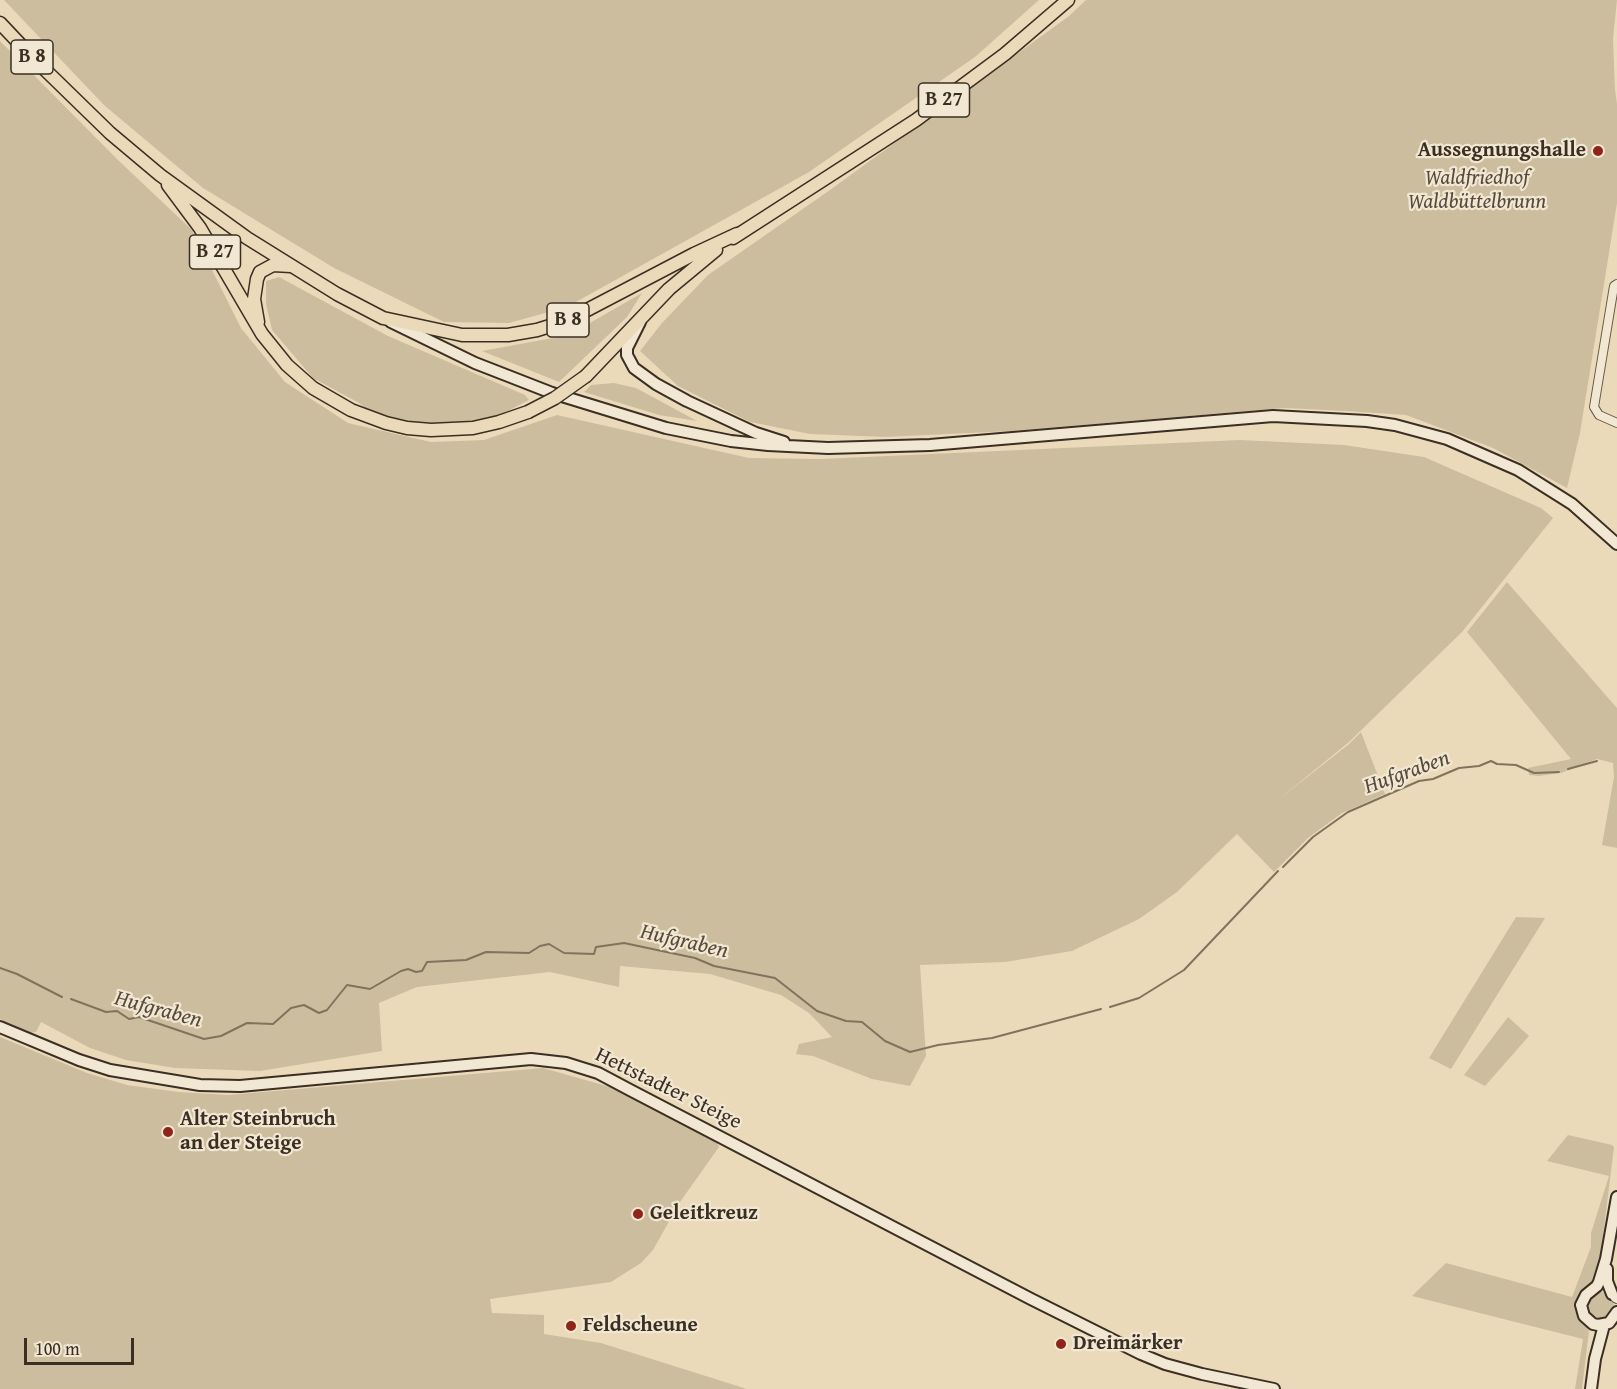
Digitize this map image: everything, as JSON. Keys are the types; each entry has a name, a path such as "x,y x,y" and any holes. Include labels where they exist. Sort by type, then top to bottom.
{"main road":[{"name":"B 27","path":"160,175 200,228 262,334 287,365 313,387 351,410 386,423 431,430 452,430 499,422 528,412 555,398 586,376 686,274 737,234 916,120 1005,54 1068,0"},
{"name":"B 8","path":"0,23 102,126 160,175 247,238 337,294 383,318 462,335 508,335 537,330 566,321 737,234"},
{"path":"262,334 254,308 256,279 267,266 293,267"},
{"path":"383,318 475,363 552,393 666,428 732,441 828,448 930,445 1273,416 1367,421 1395,425 1420,431 1484,454 1541,483 1572,504 1617,544"},
{"name":"B 27","path":"642,318 627,348 627,355 634,368 687,401 731,422 756,433 801,447"},
{"name":"Hettstadter Steige","path":"0,1027 69,1056 110,1070 200,1084 240,1086 520,1060 566,1063 598,1074 630,1090 1141,1354 1165,1364 1202,1374 1274,1389"},
{"path":"1604,1325 1593,1324 1584,1316 1583,1299 1599,1282 1606,1260 1617,1197"},
{"path":"1606,1260 1607,1281 1615,1298"},
{"path":"1591,1291 1602,1289 1615,1298"},
{"path":"1591,1389 1595,1359 1604,1325 1616,1315"},
{"path":"1593,1324 1595,1359"}],"street":[{"path":"1615,285 1594,407 1599,415 1617,423"}],"green space":[{"path":"4,0 1039,0 975,57 809,172 567,307 509,323 444,322 334,268 203,188 105,106"},
{"name":"Waldfriedhof Waldbüttelbrunn","path":"1086,0 1617,0 1613,39 1617,104 1617,203 1580,433 1567,488 1493,448 1406,415 1285,408 1012,431 885,437 810,434 750,422 678,386 640,351 662,323 708,275 830,190 1069,16"},
{"path":"0,41 118,160 192,230 241,328 285,382 348,423 431,442 484,440 557,415 749,458 821,459 1240,440 1344,445 1424,457 1541,508 1553,518 1462,632 1349,742 1278,800 1349,744 1361,732 1385,794 1342,813 1308,838 1274,872 1237,834 1177,892 1139,919 1072,951 1005,962 920,965 926,1056 910,1086 872,1079 813,1056 796,1054 799,1044 832,1037 809,1013 781,995 710,974 620,966 619,987 550,972 417,987 379,1003 382,1051 260,1071 175,1068 126,1060 90,1048 41,1022 36,1032 30,1033 0,1019"},
{"path":"279,277 388,336 525,395 529,400 496,417 462,425 434,426 402,422 371,412 313,378 272,330 266,304 266,281"},
{"path":"642,293 627,317 559,382 482,351 569,335"},
{"path":"614,383 636,388 697,421 659,415 584,392 591,385"},
{"path":"1507,582 1617,708 1617,848 1602,845 1614,777 1613,763 1597,759 1561,773 1529,775 1528,768 1571,759 1467,632"},
{"path":"1516,917 1545,918 1451,1069 1429,1058"},
{"path":"1508,1017 1529,1036 1485,1086 1464,1075"},
{"path":"0,1037 87,1073 127,1085 179,1092 228,1095 543,1068 610,1087 717,1143 719,1147 680,1202 653,1250 641,1263 611,1282 490,1299 492,1313 544,1315 544,1334 601,1343 747,1389 0,1389"},
{"path":"1568,1135 1614,1147 1598,1277 1594,1284 1582,1292 1577,1303 1578,1316 1589,1331 1582,1389 1575,1389 1583,1339 1412,1296 1446,1263 1572,1297 1591,1247 1591,1233 1609,1176 1547,1161"},
{"path":"1600,1292 1610,1296 1614,1306 1610,1316 1600,1320 1590,1316 1586,1306 1590,1296"}],"waterway":[{"name":"Hufgraben","path":"1283,867 1313,837 1348,812 1419,781 1433,779 1459,768 1479,766 1491,761 1497,764 1516,765 1534,773 1559,772"},
{"name":"Hufgraben","path":"1568,769 1597,761"},
{"name":"Hufgraben","path":"1110,1007 1139,998 1184,970 1278,871"},
{"name":"Hufgraben","path":"71,999 106,1012 117,1011 129,1019 139,1017 204,1039 221,1036 247,1023 273,1024 291,1008 304,1005 319,1013 327,1010 347,985 370,989 401,971 408,969 416,972 422,971 427,962 466,960 486,952 529,953 540,946 549,944 564,953 594,954 596,947 624,943 695,958 714,966 775,978 817,1011 846,1021 862,1022 885,1041 910,1052 938,1045 992,1038 1101,1009"},
{"name":"Hufgraben","path":"0,968 62,997"}],"place":[{"name":"Aussegnungshalle","path":"1598,151"},
{"name":"Alter Steinbruch an der Steige","path":"168,1132"},
{"name":"Geleitkreuz","path":"638,1214"},
{"name":"Feldscheune","path":"571,1326"},
{"name":"Dreimärker","path":"1061,1344"}]}
